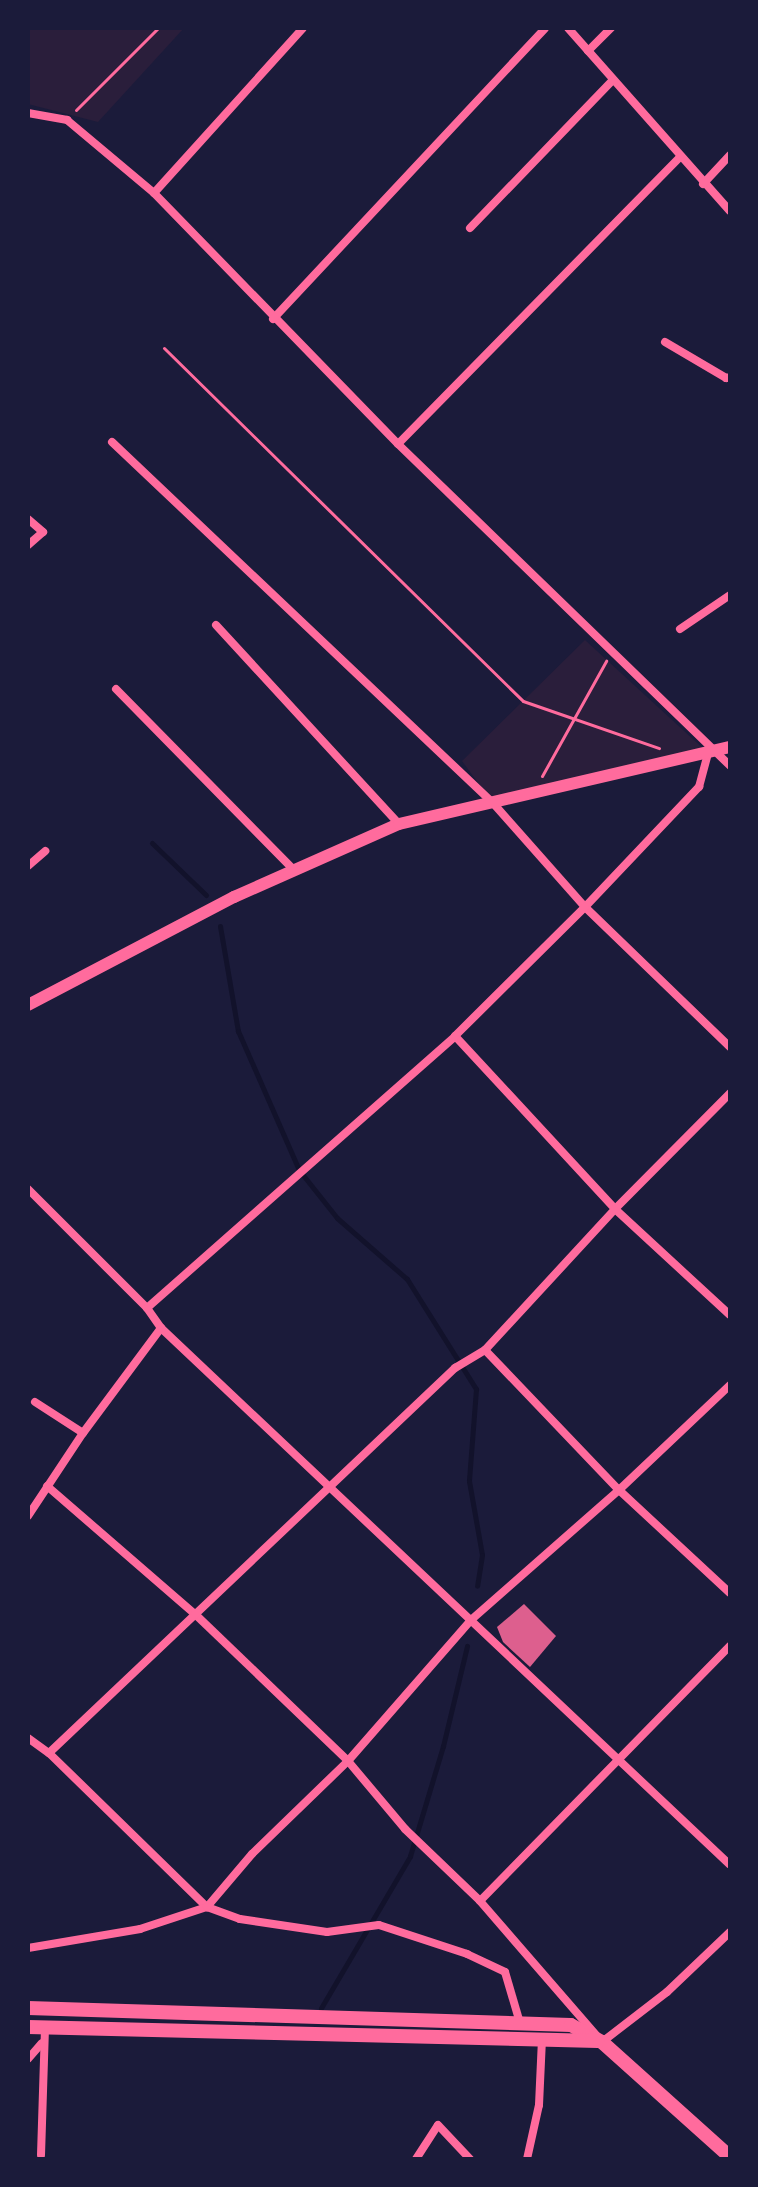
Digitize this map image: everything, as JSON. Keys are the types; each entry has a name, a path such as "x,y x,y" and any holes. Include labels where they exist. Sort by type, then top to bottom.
{"main road":[{"path":"28,2008 571,2025 602,2042 730,2157"},
{"path":"28,2027 602,2042"}],"street":[{"path":"154,193 303,28"},
{"path":"273,319 545,28"},
{"path":"568,28 730,211"},
{"path":"588,51 611,28"},
{"path":"470,228 613,80"},
{"path":"28,113 67,120 154,193 273,319 398,444 612,651 712,753 730,766"},
{"path":"703,184 730,155"},
{"path":"398,444 680,157"},
{"path":"665,342 726,378 730,377"},
{"path":"112,442 493,803 585,907 730,1047"},
{"path":"28,519 43,532 28,545"},
{"path":"680,629 730,595"},
{"path":"216,625 399,824"},
{"path":"116,689 294,870"},
{"path":"28,1005 234,897 399,824 730,747"},
{"path":"147,1308 455,1036 585,907 699,787 712,753"},
{"path":"28,866 45,851"},
{"path":"455,1036 615,1209 730,1315"},
{"path":"49,1753 455,1368 485,1350 615,1209 730,1093"},
{"path":"28,1189 147,1308 161,1328 331,1485 730,1865"},
{"path":"28,1516 83,1433 161,1328"},
{"path":"485,1350 619,1490 730,1593"},
{"path":"28,1948 140,1929 207,1907 252,1854 348,1761 471,1620 619,1490 730,1385"},
{"path":"35,1402 83,1433"},
{"path":"47,1486 196,1615 348,1761 405,1829 480,1901 602,2042 667,1992 730,1932"},
{"path":"480,1901 730,1646"},
{"path":"28,1738 49,1753 207,1907 240,1919 327,1932 379,1925 467,1954 505,1972 520,2023"},
{"path":"41,2155 42,2043 45,2027"},
{"path":"527,2159 539,2105 542,2039"},
{"path":"28,2059 42,2043"},
{"path":"416,2159 438,2125 470,2159"}],"path":[{"path":"67,120 158,28"},
{"path":"164,348 523,701 660,749"},
{"path":"532,794 612,651"}],"shaded area":[{"path":"28,28 184,28 98,122 28,104"},
{"path":"585,640 708,753 493,803 462,761"}],"building":[{"path":"524,1604 556,1636 530,1667 503,1642 497,1627"}],"waterway":[{"path":"152,843 206,895"},
{"path":"220,926 238,1031 299,1170 337,1218 407,1279 476,1389 469,1481 482,1555 477,1586"},
{"path":"321,2008 410,1856 443,1746 467,1646"}]}
